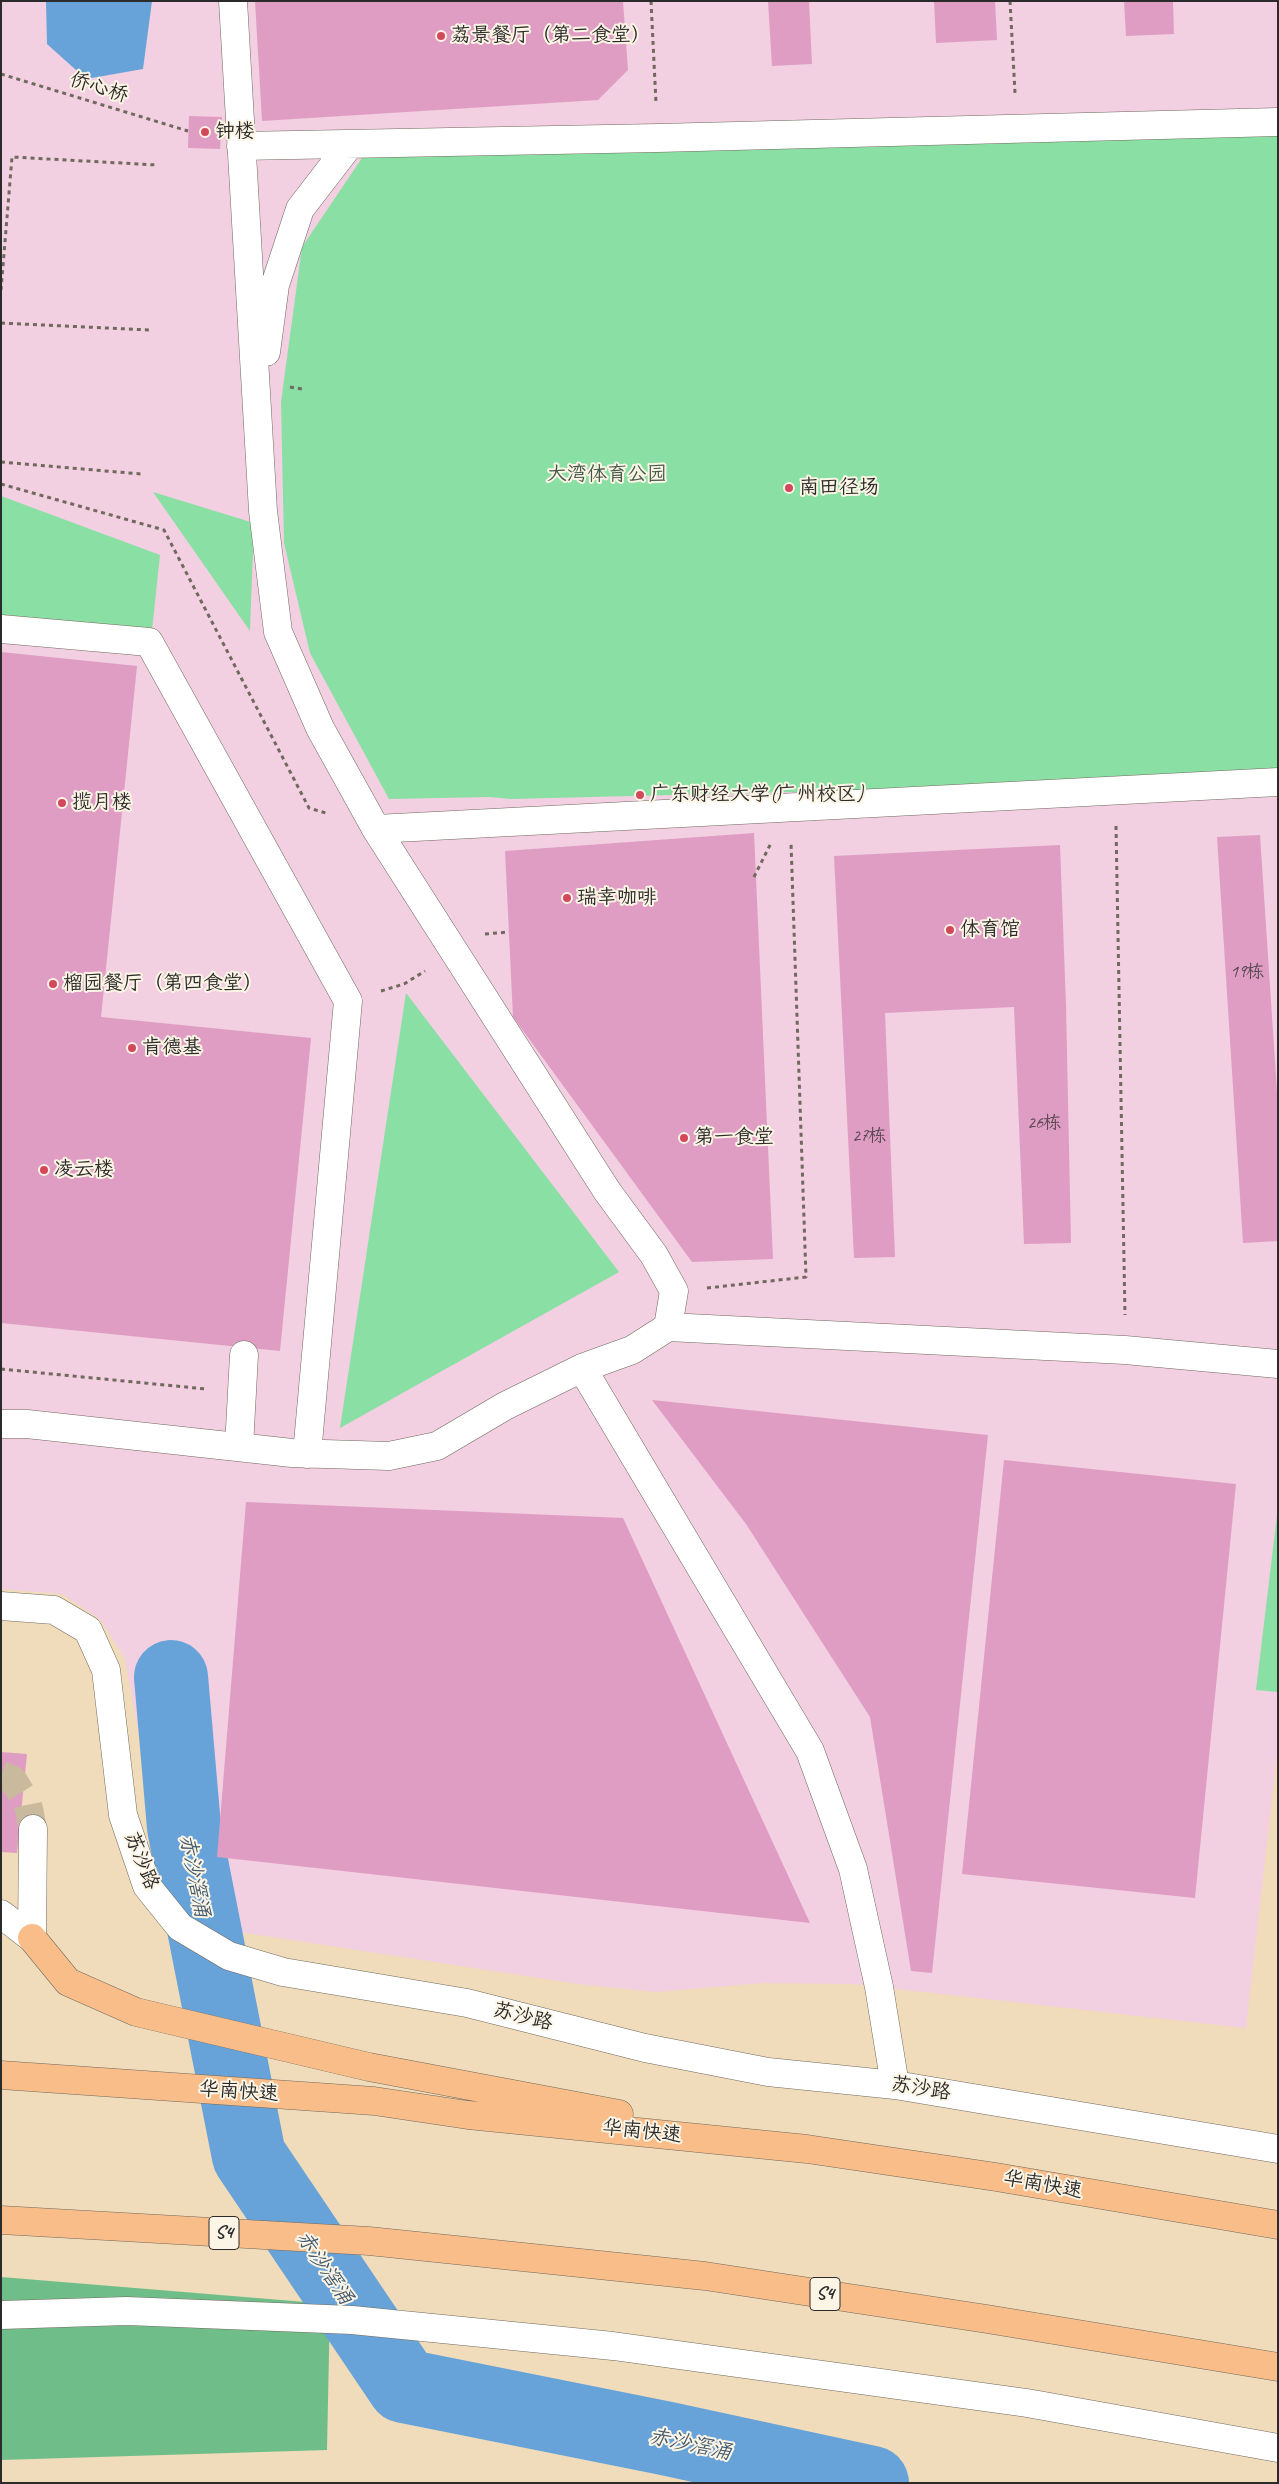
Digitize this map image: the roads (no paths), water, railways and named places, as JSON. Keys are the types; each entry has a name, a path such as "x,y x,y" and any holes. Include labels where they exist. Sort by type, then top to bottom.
{"highway":[{"path":"32,1938 68,1982 136,2012 369,2067 807,2149"},
{"name":"华南快速","path":"1,2075 374,2101 468,2115 807,2149 996,2177 1278,2225"},
{"name":"S4","path":"1,2220 370,2241 705,2276 987,2318 1278,2367"}],"street":[{"path":"233,1 263,511 278,632 320,728 376,828 606,1191 654,1255 674,1291 668,1327"},
{"path":"241,146 658,138 1278,122"},
{"path":"263,511 262,384 275,285 300,209 350,144"},
{"path":"1,629 149,642 348,1001 307,1454"},
{"path":"376,828 1278,782"},
{"path":"1,1424 27,1424 307,1454 389,1456 437,1446 504,1406 582,1368 632,1350 668,1327 1125,1350 1278,1364"},
{"path":"239,1447 244,1355"},
{"path":"582,1368 810,1751 854,1869 879,1987 895,2085"},
{"name":"苏沙路","path":"1,1606 54,1610 88,1630 106,1670 123,1815 148,1886 180,1927 229,1956 282,1972 467,2003 646,2048 749,2069 895,2085 1278,2149"},
{"path":"32,1938 33,1829"},
{"path":"1,1914 32,1938"},
{"path":"1,2314 127,2311 352,2320 613,2346 1027,2404 1278,2448"}],"water":[{"path":"46,1 152,1 143,69 86,79 47,44"}],"waterway":[{"name":"赤沙滘涌","path":"171,1677 184,1827 249,2156 404,2386 664,2438 872,2483"}],"tunnel":[{"path":"1,1775 13,1780 28,1804 33,1829"}],"place":[{"name":"荔景餐厅（第二食堂）","path":"441,36"},
{"name":"钟楼","path":"205,132"},
{"name":"南田径场","path":"789,488"},
{"name":"广东财经大学(广州校区)","path":"640,795"},
{"name":"揽月楼","path":"62,803"},
{"name":"瑞幸咖啡","path":"567,898"},
{"name":"体育馆","path":"950,930"},
{"name":"榴园餐厅（第四食堂）","path":"53,984"},
{"name":"肯德基","path":"132,1048"},
{"name":"第一食堂","path":"684,1138"},
{"name":"凌云楼","path":"44,1170"}],"park label":[{"name":"大湾体育公园","path":"607,475"}]}
